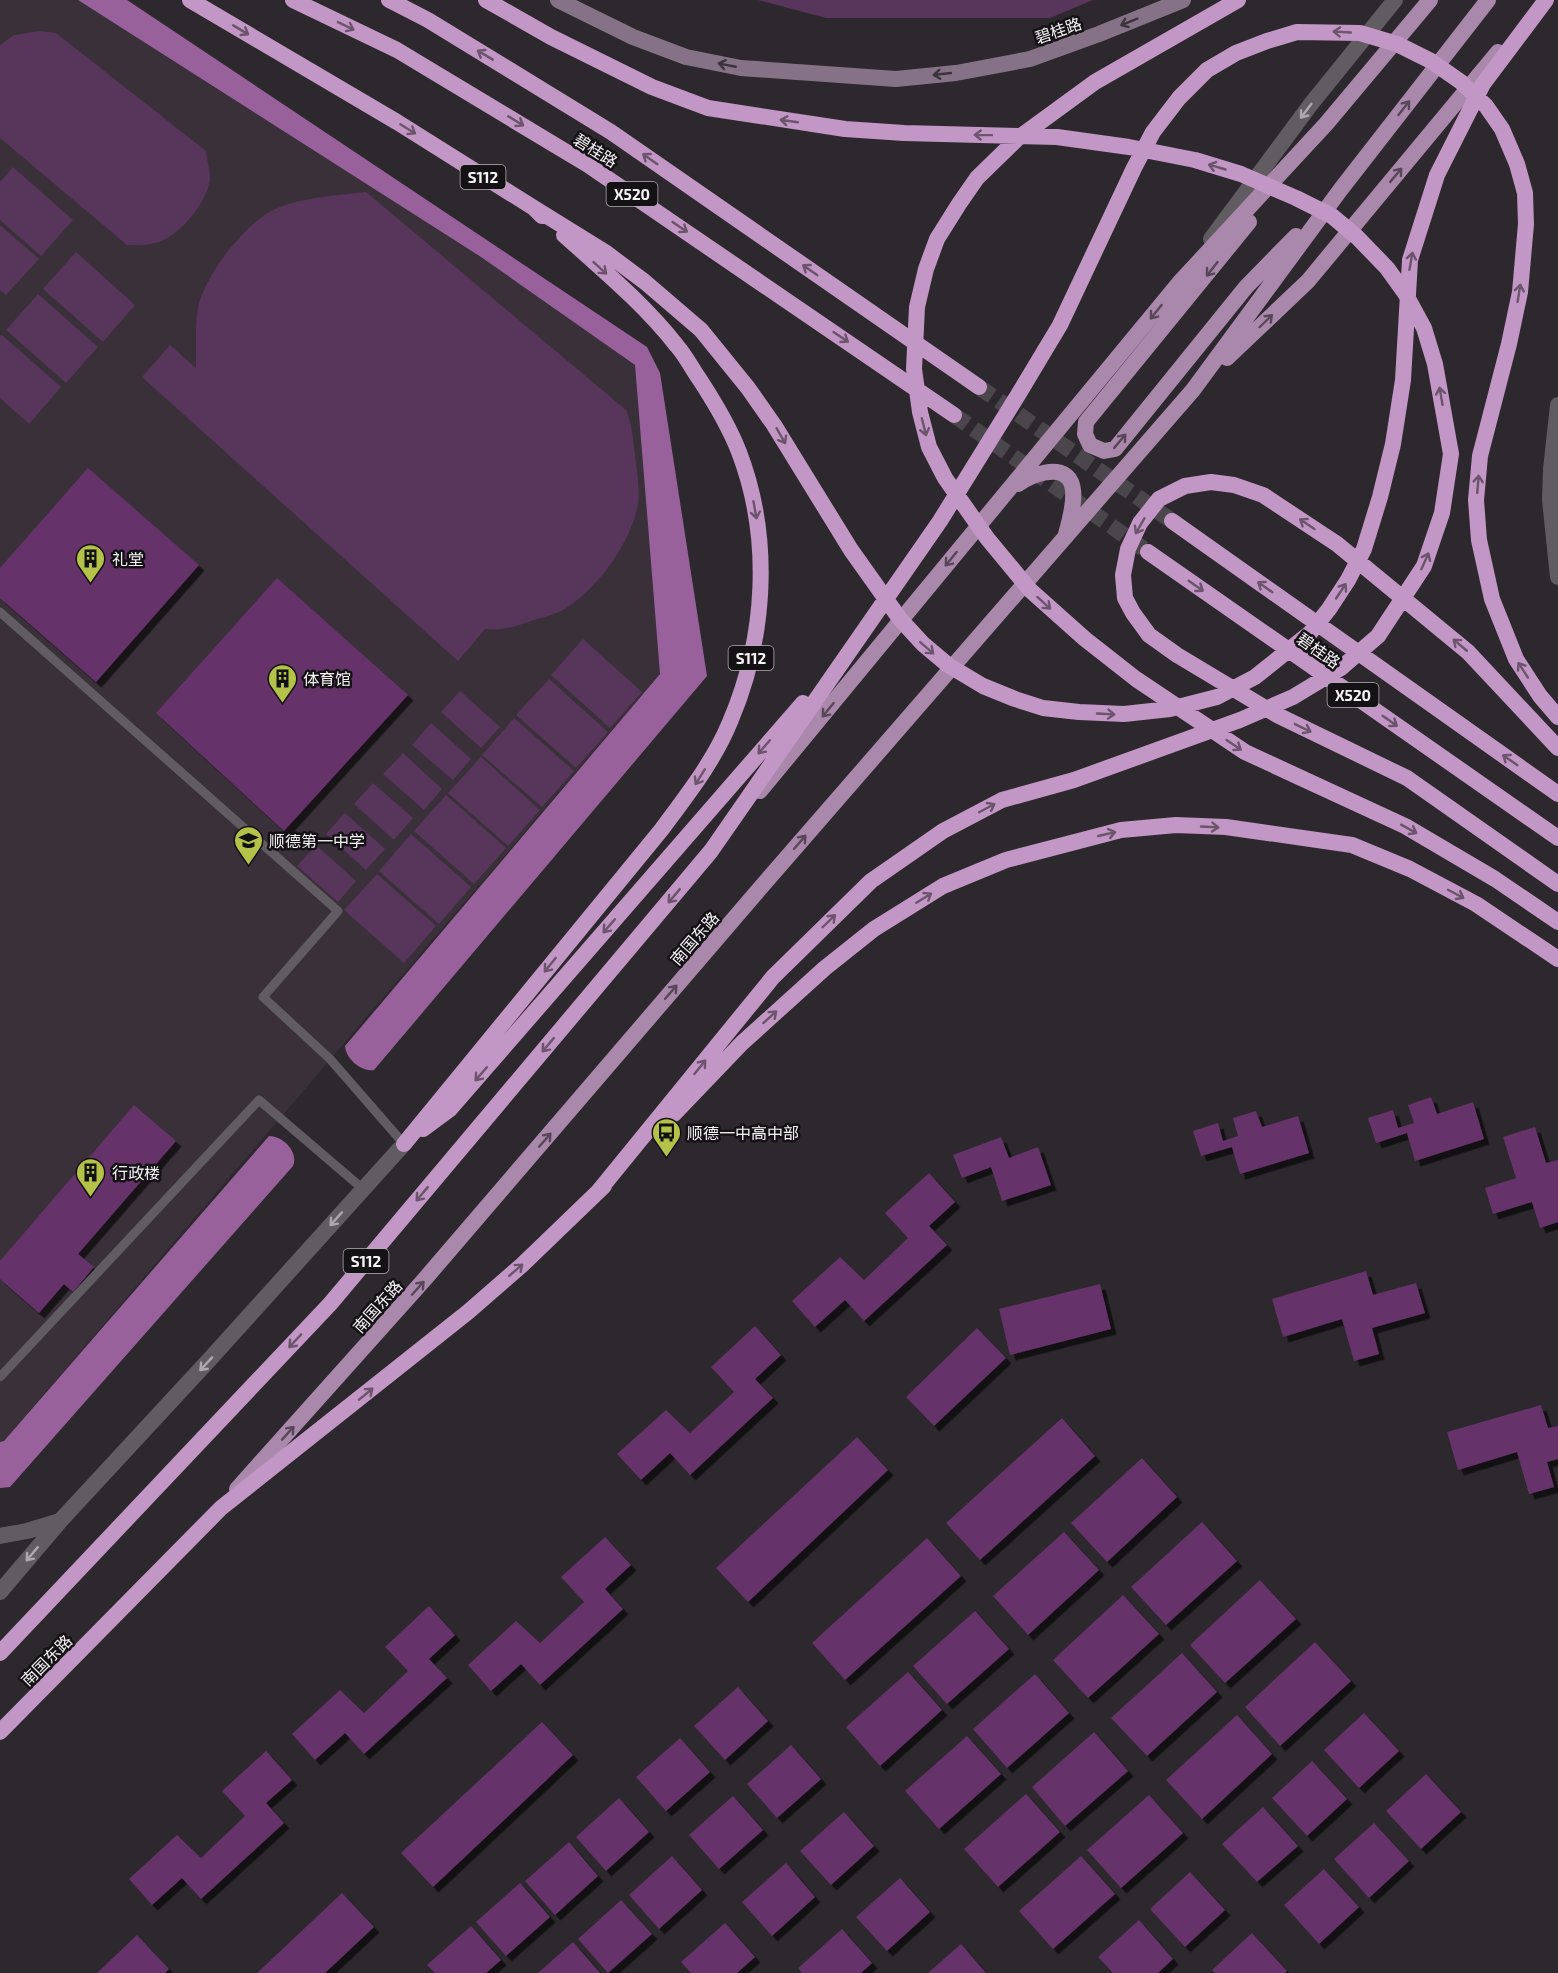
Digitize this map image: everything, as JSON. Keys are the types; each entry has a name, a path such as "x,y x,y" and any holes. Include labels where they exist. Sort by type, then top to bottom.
{"highway":[{"name":"S112","path":"190,0 397,122 534,208 625,290 678,346 722,415 739,452 752,493 758,527 761,572 759,616 755,642 730,723 700,779 404,1144"},
{"name":"碧桂路","path":"293,0 397,50 588,165 954,415"},
{"name":"碧桂路","path":"389,0 428,20 610,132 979,387"},
{"path":"486,0 551,37 652,87 708,108 845,129 904,133 1057,136 1129,147 1195,160 1241,174 1296,198 1332,216 1388,268 1406,293 1424,328 1435,364 1450,454 1443,513 1424,566 1378,636 1341,668 1293,697 1074,780 1002,800 943,831 871,881 773,977 597,1193"},
{"path":"1238,0 1095,82 1017,139 977,178 937,239 926,268 917,307 914,369 920,412 929,447 945,478 987,538 1030,590 1084,639 1136,679 1245,752 1405,826 1495,879 1558,922"},
{"path":"534,208 605,252 645,282 701,330 748,388 774,425 862,567 900,619 923,645 948,665 993,690 1043,708 1124,714 1170,709 1216,697 1255,677 1310,633 1348,580 1364,549 1380,497 1392,444 1403,380 1410,260 1437,175 1483,84 1546,0"},
{"path":"711,851 940,521 1060,325 1153,132 1179,98 1207,70 1236,53 1267,40 1297,32 1360,33 1397,44 1431,62 1461,82 1485,106 1502,129 1517,164 1525,193 1526,224 1520,292 1480,456 1476,500 1479,540 1492,599 1516,659 1540,696 1558,717"},
{"path":"1558,748 1468,652 1337,544 1263,495 1234,485 1210,482 1185,486 1159,500 1140,523 1128,549 1123,575 1125,598 1149,635 1177,655 1278,715 1407,778 1558,884"},
{"name":"X520","path":"1172,520 1558,794"},
{"name":"碧桂路","path":"1148,552 1558,838"},
{"path":"404,1144 450,1109 857,640"},
{"path":"221,1508 468,1312 522,1265 597,1193 742,1043 825,968 874,929 943,886 1006,860 1121,830 1152,826 1226,827 1352,845 1410,869 1476,904 1558,958"},
{"name":"S112","path":"0,1653 330,1304 711,851"},
{"name":"南国东路","path":"0,1732 221,1508"}],"main road":[{"name":"碧桂路","path":"558,0 633,37 686,57 741,68 896,79 956,73 1030,58 1099,34 1183,0"},
{"path":"1341,189 1246,287 1115,449 1104,451 1090,445 1085,434 1086,422 1202,282 1326,124 1430,0"},
{"path":"1194,390 1341,189 1488,0"},
{"path":"1194,390 1308,281 1541,0"},
{"path":"711,851 1179,283 1326,124"},
{"name":"南国东路","path":"221,1508 424,1280 762,886 1194,390"},
{"path":"1009,490 1029,477 1048,472 1064,475 1070,481 1073,494 1071,520 1065,538"}],"street":[{"path":"1179,283 1311,104 1395,0"},
{"path":"1558,405 1550,500 1558,577"},
{"path":"0,1592 61,1520 404,1144"},
{"path":"0,1536 27,1531 61,1520"}],"lane":[{"path":"0,612 338,911 262,997 330,1059 404,1144"},
{"path":"0,1377 259,1100 363,1189"}],"shaded area":[{"name":"顺德第一中学","path":"0,0 78,0 481,257 635,365 660,674 4,1441 0,1442"},
{"path":"78,0 127,0 647,347 660,373 707,676 374,1070 364,1069 355,1064 348,1056 345,1046 660,674 635,365 481,257"},
{"path":"758,0 1093,0 1050,18 826,18"},
{"path":"40,31 56,33 206,151 210,176 208,188 190,218 164,240 152,244 127,245 0,138 0,45 14,35"},
{"path":"13,167 73,220 41,256 0,220 0,182"},
{"path":"366,192 626,410 631,426 638,480 638,505 628,535 609,566 586,593 561,611 510,628 485,629 458,661 142,377 170,345 196,368 196,323 202,295 229,250 255,223 268,213 290,204"},
{"path":"0,225 39,259 6,295 0,290"},
{"path":"76,252 135,305 103,342 43,289"},
{"path":"38,294 98,347 66,383 6,330"},
{"path":"2,335 61,387 29,424 0,398 0,336"},
{"path":"583,639 642,692 610,728 551,675"},
{"path":"549,679 608,732 576,768 516,715"},
{"path":"460,691 500,727 481,748 441,712"},
{"path":"514,718 574,771 542,807 482,755"},
{"path":"431,723 471,759 453,780 412,745"},
{"path":"403,753 442,789 424,810 383,774"},
{"path":"481,757 540,810 508,846 448,793"},
{"path":"373,783 413,818 394,840 354,804"},
{"path":"446,795 506,848 474,884 414,831"},
{"path":"345,813 385,849 366,870 326,834"},
{"path":"411,834 471,887 439,924 379,871"},
{"path":"316,845 356,881 338,902 297,866"},
{"path":"377,874 436,926 404,963 344,910"},
{"path":"269,1136 280,1139 292,1150 293,1166 10,1487 0,1488 0,1442 4,1441"}],"building":[{"name":"礼堂","path":"88,468 199,565 96,682 0,598 0,568"},
{"name":"体育馆","path":"277,578 408,695 284,831 156,713"},
{"path":"1431,1097 1437,1114 1473,1102 1484,1139 1415,1161 1407,1133 1376,1143 1368,1118 1393,1110 1398,1128 1414,1123 1408,1105"},
{"name":"行政楼","path":"134,1105 176,1141 78,1254 94,1267 73,1292 64,1284 39,1313 0,1279 0,1261"},
{"path":"1256,1111 1262,1127 1298,1116 1309,1153 1240,1174 1232,1147 1201,1156 1193,1131 1218,1123 1223,1141 1238,1136 1233,1118"},
{"path":"1535,1127 1546,1163 1558,1160 1558,1222 1540,1228 1532,1202 1493,1214 1485,1188 1516,1178 1503,1137"},
{"path":"1001,1137 1009,1158 1038,1147 1051,1185 1002,1201 991,1167 962,1178 953,1155"},
{"path":"929,1173 955,1202 929,1226 947,1245 864,1321 845,1300 815,1327 792,1301 840,1257 864,1280 908,1238 885,1213"},
{"path":"1366,1271 1373,1295 1416,1283 1425,1313 1372,1328 1379,1354 1354,1361 1342,1319 1283,1337 1272,1299"},
{"path":"1100,1284 1111,1329 1010,1355 999,1309"},
{"path":"755,1326 781,1355 755,1379 773,1398 690,1475 670,1453 641,1480 617,1454 666,1410 690,1433 734,1392 711,1367"},
{"path":"977,1328 1006,1358 934,1426 906,1397"},
{"path":"1541,1405 1548,1428 1558,1426 1558,1459 1547,1462 1554,1487 1529,1494 1517,1452 1458,1470 1447,1432"},
{"path":"1062,1418 1095,1456 980,1560 946,1523"},
{"path":"857,1437 888,1470 748,1602 716,1568"},
{"path":"1142,1458 1177,1497 1107,1562 1071,1523"},
{"path":"1202,1522 1237,1561 1166,1625 1131,1587"},
{"path":"1064,1532 1099,1570 1028,1635 993,1596"},
{"path":"605,1537 631,1565 605,1589 623,1609 540,1685 521,1664 491,1691 468,1665 516,1621 540,1643 584,1602 561,1577"},
{"path":"927,1538 961,1576 845,1680 812,1643"},
{"path":"1260,1580 1296,1619 1225,1683 1190,1645"},
{"path":"1123,1595 1159,1634 1088,1698 1053,1660"},
{"path":"429,1606 455,1635 429,1659 447,1678 364,1754 345,1733 315,1760 292,1734 340,1690 364,1713 408,1671 385,1647"},
{"path":"975,1611 1009,1649 947,1704 913,1666"},
{"path":"1315,1642 1351,1681 1280,1746 1245,1707"},
{"path":"1182,1653 1217,1692 1147,1756 1111,1718"},
{"path":"908,1672 942,1710 880,1766 846,1727"},
{"path":"1035,1674 1069,1713 1007,1768 973,1729"},
{"path":"738,1687 768,1721 725,1760 694,1726"},
{"path":"1364,1713 1399,1751 1359,1788 1324,1750"},
{"path":"1237,1715 1272,1754 1202,1819 1166,1780"},
{"path":"542,1722 573,1755 433,1887 401,1853"},
{"path":"1094,1732 1128,1771 1065,1826 1032,1787"},
{"path":"967,1736 1001,1774 939,1829 905,1791"},
{"path":"680,1738 710,1772 666,1811 636,1777"},
{"path":"791,1745 821,1779 777,1818 747,1784"},
{"path":"266,1751 292,1780 266,1803 284,1823 201,1899 182,1878 152,1905 129,1879 177,1835 201,1858 245,1816 222,1791"},
{"path":"1312,1761 1347,1799 1307,1836 1272,1798"},
{"path":"1426,1774 1461,1812 1421,1849 1386,1811"},
{"path":"1026,1794 1060,1832 998,1887 964,1849"},
{"path":"1149,1795 1183,1833 1121,1888 1087,1850"},
{"path":"733,1796 763,1830 719,1869 689,1835"},
{"path":"619,1798 649,1832 606,1871 576,1837"},
{"path":"1263,1807 1298,1846 1257,1882 1222,1844"},
{"path":"844,1812 874,1846 831,1885 800,1851"},
{"path":"1374,1823 1409,1861 1369,1898 1334,1859"},
{"path":"569,1842 598,1876 555,1915 525,1881"},
{"path":"672,1856 702,1890 659,1929 629,1895"},
{"path":"1081,1856 1115,1894 1053,1949 1019,1911"},
{"path":"786,1863 815,1897 772,1936 742,1902"},
{"path":"1324,1869 1359,1907 1319,1944 1284,1905"},
{"path":"1190,1872 1225,1910 1185,1947 1150,1909"},
{"path":"900,1878 930,1912 887,1951 856,1917"},
{"path":"520,1883 550,1917 506,1956 476,1922"},
{"path":"342,1893 374,1927 325,1973 257,1973"},
{"path":"621,1900 652,1934 608,1973 578,1939"},
{"path":"1139,1920 1173,1959 1158,1973 1113,1973 1098,1957"},
{"path":"725,1923 755,1957 737,1973 691,1973 681,1962"},
{"path":"471,1926 501,1960 486,1973 435,1973 427,1965"},
{"path":"842,1929 872,1963 861,1973 802,1973 798,1968"},
{"path":"1252,1933 1287,1971 1285,1973 1215,1973 1212,1970"},
{"path":"137,1935 169,1969 165,1973 97,1973"},
{"path":"573,1942 600,1973 538,1973"},
{"path":"961,1944 986,1973 928,1973"}],"tunnel":[{"path":"979,387 1172,521"},
{"path":"954,415 1148,552"}],"place":[{"name":"礼堂","path":"91,584"},
{"name":"体育馆","path":"282,704"},
{"name":"顺德第一中学","path":"248,866"},
{"name":"顺德一中高中部","path":"666,1158"},
{"name":"行政楼","path":"91,1198"}]}
